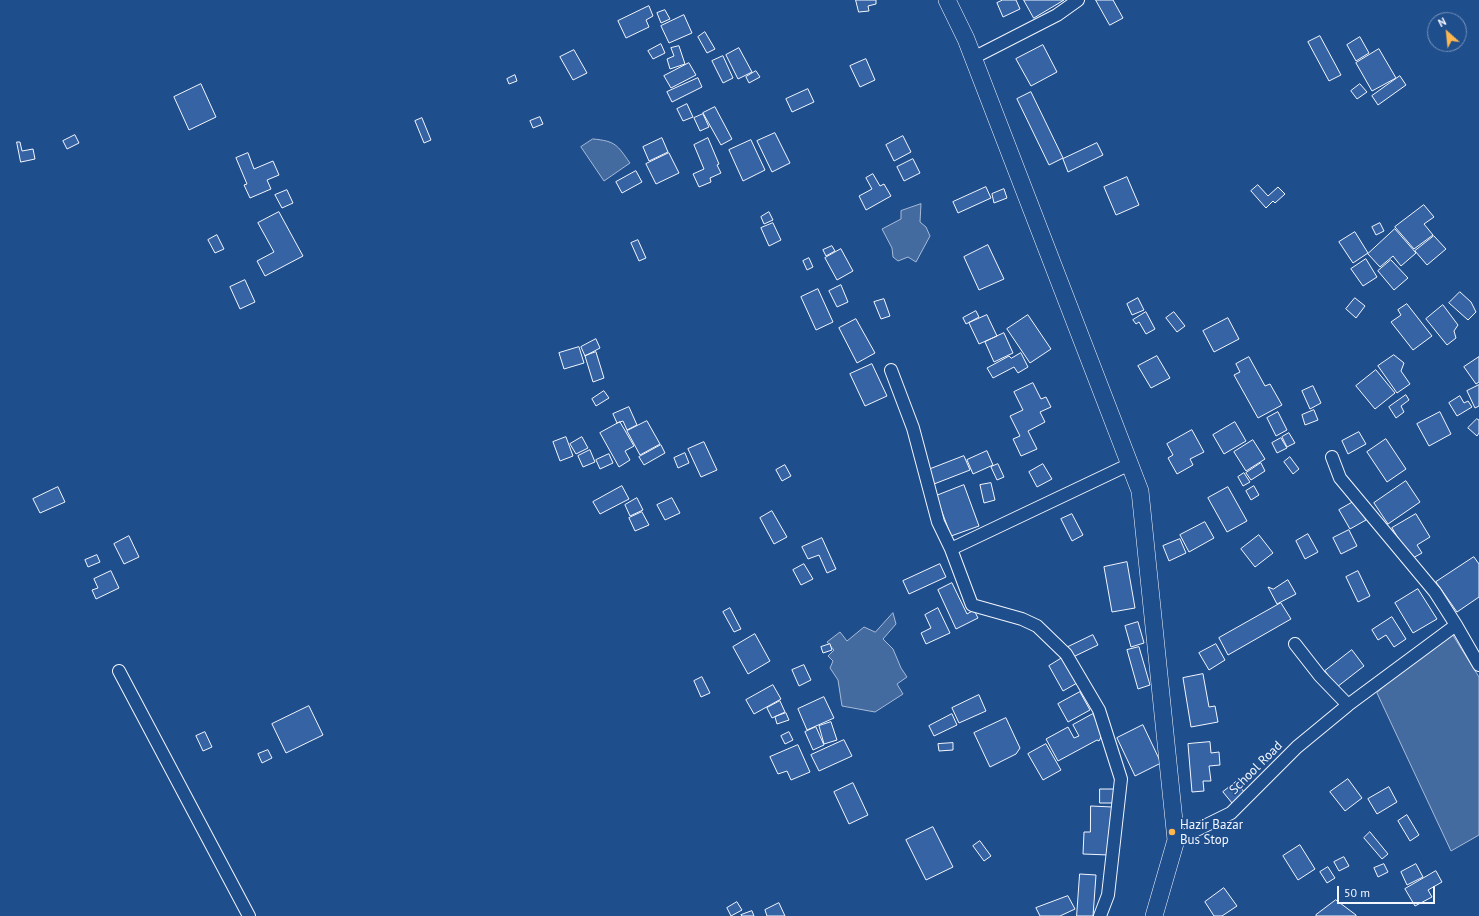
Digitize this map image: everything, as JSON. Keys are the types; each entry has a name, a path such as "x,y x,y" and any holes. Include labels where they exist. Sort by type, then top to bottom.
{"main road":[{"path":"947,0 973,58 1140,491 1176,840 1154,916"}],"street":[{"path":"973,58 1057,15 1078,0"},
{"path":"891,370 913,428 938,522 951,549 972,605 1022,619 1037,626 1066,654 1100,710 1121,779 1108,895 1100,916"},
{"path":"1332,457 1340,478 1435,592 1479,665"},
{"path":"951,549 1130,464"},
{"name":"School Road","path":"1176,840 1231,813 1297,747 1348,705 1456,625"},
{"path":"1295,644 1320,676 1348,705"},
{"path":"119,671 249,916"}],"water":[{"path":"593,139 607,141 615,145 630,163 604,181 581,147"},
{"path":"921,204 920,222 926,227 930,236 916,262 908,257 898,261 893,257 892,248 882,229 901,219 901,211"},
{"path":"893,613 896,624 883,639 893,649 901,668 907,677 897,684 903,694 875,712 842,706 838,680 830,668 833,661 828,656 834,650 827,642 840,632 847,641 864,627 875,632"},
{"path":"1449,629 1479,677 1479,835 1451,851 1377,693"}],"building":[{"path":"856,0 876,0 876,4 868,6 869,11 859,12"},
{"path":"1003,0 1016,0 1020,9 1003,17 997,3"},
{"path":"1024,0 1064,0 1034,18"},
{"path":"1096,0 1113,0 1123,18 1110,25"},
{"path":"649,6 653,16 646,20 649,27 626,38 618,21"},
{"path":"665,10 670,19 661,23 657,13"},
{"path":"684,15 692,33 669,43 661,26"},
{"path":"705,32 715,49 707,53 698,37"},
{"path":"1320,36 1341,75 1329,81 1308,42"},
{"path":"1360,37 1369,53 1356,61 1347,45"},
{"path":"661,44 665,53 653,59 648,51"},
{"path":"1043,45 1057,72 1031,86 1016,59"},
{"path":"679,46 685,64 670,69 667,59 674,56 671,48"},
{"path":"739,48 752,72 738,79 726,55"},
{"path":"1379,49 1396,78 1372,91 1356,63"},
{"path":"574,50 587,73 573,80 560,57"},
{"path":"723,56 733,78 723,83 712,61"},
{"path":"866,59 875,80 860,87 850,66"},
{"path":"689,63 696,75 671,88 664,76"},
{"path":"756,71 760,77 749,83 746,77"},
{"path":"515,75 517,81 509,84 507,79"},
{"path":"1400,76 1406,85 1378,105 1372,96"},
{"path":"698,78 702,87 672,102 667,92"},
{"path":"201,84 216,117 189,130 174,97"},
{"path":"1360,84 1367,92 1357,99 1351,91"},
{"path":"808,89 814,102 792,112 786,99"},
{"path":"1031,92 1063,158 1049,165 1017,99"},
{"path":"687,104 693,117 683,121 677,109"},
{"path":"715,107 732,139 721,145 703,113"},
{"path":"703,114 709,127 700,131 694,118"},
{"path":"540,117 543,124 533,128 530,121"},
{"path":"422,118 431,140 424,143 415,121"},
{"path":"775,133 790,163 772,172 757,141"},
{"path":"75,135 79,143 67,149 63,141"},
{"path":"903,136 911,152 894,161 886,145"},
{"path":"662,138 668,152 649,161 643,147"},
{"path":"708,138 719,164 717,165 721,173 710,178 711,182 699,187 693,174 704,169 694,145"},
{"path":"751,140 765,170 743,181 729,150"},
{"path":"17,142 20,142 22,151 33,149 35,159 21,162"},
{"path":"1097,143 1103,155 1068,172 1063,159"},
{"path":"248,153 254,169 273,161 279,175 267,180 271,189 250,198 244,185 247,184 236,158"},
{"path":"669,153 679,173 656,184 646,164"},
{"path":"913,159 920,173 904,181 897,167"},
{"path":"636,171 642,182 622,193 616,182"},
{"path":"873,174 880,186 884,184 891,196 866,210 859,196 872,189 866,178"},
{"path":"1127,177 1139,205 1116,215 1104,187"},
{"path":"1258,185 1268,196 1278,187 1285,194 1275,203 1273,201 1266,208 1251,191"},
{"path":"986,187 991,198 958,213 953,202"},
{"path":"1004,189 1007,198 994,203 992,194"},
{"path":"287,190 293,203 282,208 275,195"},
{"path":"1424,205 1434,217 1424,224 1433,235 1414,249 1395,227"},
{"path":"279,212 303,256 265,276 257,261 274,252 258,223"},
{"path":"769,212 773,220 764,224 761,217"},
{"path":"773,223 781,240 769,246 761,228"},
{"path":"1380,223 1384,231 1376,235 1372,227"},
{"path":"1395,229 1416,253 1401,266 1393,256 1380,267 1368,254"},
{"path":"1355,232 1368,253 1353,263 1339,242"},
{"path":"217,235 224,249 215,253 208,240"},
{"path":"1434,236 1446,249 1427,265 1415,251"},
{"path":"638,240 646,258 639,261 631,243"},
{"path":"988,245 1004,279 979,290 964,257"},
{"path":"832,246 835,251 826,256 823,250"},
{"path":"841,249 853,271 837,280 825,258"},
{"path":"809,258 813,267 807,270 803,261"},
{"path":"1366,259 1377,277 1363,286 1351,269"},
{"path":"1391,260 1408,278 1394,290 1378,271"},
{"path":"245,280 255,302 240,309 230,287"},
{"path":"841,285 848,302 837,307 829,291"},
{"path":"818,289 833,322 816,330 801,297"},
{"path":"1460,292 1471,302 1476,312 1468,320 1449,303"},
{"path":"1138,298 1144,310 1132,315 1127,304"},
{"path":"1355,298 1365,306 1356,318 1346,309"},
{"path":"884,299 890,316 881,319 874,302"},
{"path":"1407,304 1432,336 1413,350 1391,322 1401,315 1398,310"},
{"path":"1443,305 1458,325 1454,331 1456,338 1447,345 1426,319"},
{"path":"976,311 979,317 966,324 963,318"},
{"path":"1146,312 1155,329 1146,334 1139,322 1136,324 1133,320"},
{"path":"1174,312 1185,326 1177,332 1166,318"},
{"path":"987,315 997,336 979,344 969,323"},
{"path":"1028,315 1051,349 1030,363 1007,329"},
{"path":"1228,318 1239,339 1214,352 1203,331"},
{"path":"856,319 875,353 857,363 839,328"},
{"path":"1004,333 1013,353 994,362 985,342"},
{"path":"596,339 600,348 585,356 581,347"},
{"path":"579,347 584,363 564,369 559,353"},
{"path":"596,352 604,378 593,382 585,356"},
{"path":"1021,353 1028,367 1018,373 1014,367 993,378 987,368 1009,356 1011,358"},
{"path":"1394,355 1404,363 1401,371 1410,384 1397,393 1378,366"},
{"path":"1157,356 1170,378 1151,388 1138,366"},
{"path":"1249,357 1265,386 1270,384 1282,405 1258,418 1234,375 1240,372 1236,364"},
{"path":"1479,357 1479,382 1476,384 1464,367"},
{"path":"872,364 887,396 865,406 850,374"},
{"path":"1376,370 1395,393 1375,409 1356,386"},
{"path":"1033,383 1041,399 1046,397 1051,407 1040,412 1045,422 1028,431 1037,449 1021,456 1013,439 1020,436 1010,416 1023,410 1014,392"},
{"path":"1479,385 1479,406 1475,408 1467,391"},
{"path":"1313,386 1321,403 1310,409 1302,391"},
{"path":"604,391 609,398 596,406 592,399"},
{"path":"1406,395 1409,400 1401,406 1404,412 1396,418 1389,407"},
{"path":"1460,396 1464,403 1468,401 1472,407 1457,416 1449,403"},
{"path":"629,407 637,425 627,430 623,421 617,423 613,414"},
{"path":"1314,410 1318,420 1305,425 1302,415"},
{"path":"1278,412 1287,430 1276,436 1267,418"},
{"path":"1440,412 1451,434 1429,446 1417,424"},
{"path":"1477,419 1479,420 1479,433 1477,436 1468,428"},
{"path":"647,421 660,444 640,455 627,431"},
{"path":"620,422 634,446 625,451 630,460 619,467 600,433"},
{"path":"1235,422 1246,441 1224,454 1213,435"},
{"path":"1192,430 1204,452 1190,459 1193,465 1177,474 1168,458 1173,455 1167,444"},
{"path":"1359,432 1366,444 1348,454 1342,441"},
{"path":"1289,433 1295,443 1287,447 1282,437"},
{"path":"566,437 573,456 560,461 553,442"},
{"path":"582,437 588,448 576,454 570,444"},
{"path":"1281,438 1287,448 1277,453 1272,443"},
{"path":"1386,439 1406,469 1387,482 1367,452"},
{"path":"1253,440 1265,459 1246,471 1234,452"},
{"path":"704,442 717,470 701,477 688,449"},
{"path":"661,445 665,453 644,465 639,457"},
{"path":"590,450 595,462 583,467 578,456"},
{"path":"987,451 993,465 973,474 967,460"},
{"path":"685,453 689,463 678,468 674,458"},
{"path":"609,454 613,463 600,469 596,460"},
{"path":"964,456 970,470 934,484 928,470"},
{"path":"1290,457 1299,469 1293,474 1284,462"},
{"path":"1261,463 1265,471 1251,480 1246,473"},
{"path":"998,464 1004,477 997,480 991,467"},
{"path":"1043,464 1052,479 1037,487 1029,472"},
{"path":"785,465 791,476 782,481 776,470"},
{"path":"1244,473 1250,482 1243,486 1238,477"},
{"path":"1406,481 1420,502 1388,524 1374,503"},
{"path":"991,483 995,500 984,503 980,485"},
{"path":"964,485 979,526 951,536 936,496"},
{"path":"622,486 629,499 600,514 593,502"},
{"path":"1254,486 1259,495 1251,500 1246,491"},
{"path":"58,487 65,502 40,513 33,499"},
{"path":"1228,487 1247,521 1227,532 1208,498"},
{"path":"637,498 643,510 630,516 625,505"},
{"path":"672,498 680,513 665,520 657,505"},
{"path":"1355,501 1366,520 1350,529 1339,510"},
{"path":"772,511 787,537 774,544 760,518"},
{"path":"642,512 649,525 635,531 629,518"},
{"path":"1072,514 1083,535 1072,541 1061,519"},
{"path":"1416,514 1430,537 1417,545 1422,553 1411,559 1392,528"},
{"path":"1205,522 1214,538 1189,552 1180,535"},
{"path":"1349,530 1357,546 1341,554 1333,538"},
{"path":"1308,534 1318,552 1305,559 1296,541"},
{"path":"1259,535 1273,553 1255,567 1241,549"},
{"path":"129,536 139,557 124,564 114,544"},
{"path":"822,538 836,569 827,573 819,555 808,559 802,547"},
{"path":"1180,539 1186,553 1169,561 1163,546"},
{"path":"97,555 100,562 88,567 85,560"},
{"path":"1474,557 1479,564 1479,597 1457,612 1436,582"},
{"path":"1127,562 1135,608 1112,612 1104,567"},
{"path":"804,564 813,579 801,585 793,570"},
{"path":"940,564 946,577 909,594 903,581"},
{"path":"111,571 119,588 96,599 92,590 98,588 94,579"},
{"path":"1358,571 1370,596 1358,602 1346,577"},
{"path":"1288,580 1296,594 1277,604 1268,587 1273,589"},
{"path":"952,583 967,614 974,610 978,618 956,629 938,590"},
{"path":"1418,589 1437,619 1413,633 1395,603"},
{"path":"1281,603 1291,619 1228,655 1219,638"},
{"path":"730,608 741,629 734,632 723,612"},
{"path":"938,608 950,633 926,644 921,633 931,628 925,615"},
{"path":"1392,617 1406,639 1394,647 1386,635 1378,640 1372,630"},
{"path":"1138,622 1144,643 1131,647 1125,626"},
{"path":"755,634 770,661 748,674 733,647"},
{"path":"1093,635 1098,645 1073,657 1068,647"},
{"path":"830,644 832,650 823,653 821,647"},
{"path":"1216,644 1225,660 1209,670 1199,653"},
{"path":"1139,647 1150,685 1138,689 1127,650"},
{"path":"1352,650 1364,666 1337,687 1325,671"},
{"path":"1062,658 1077,683 1063,691 1049,666"},
{"path":"804,665 811,680 799,686 792,670"},
{"path":"1203,674 1209,707 1215,706 1218,722 1191,727 1183,678"},
{"path":"702,677 710,693 701,697 694,681"},
{"path":"773,685 781,699 754,714 746,700"},
{"path":"1080,692 1090,710 1068,722 1058,704"},
{"path":"979,695 986,711 959,723 952,708"},
{"path":"824,697 834,718 807,730 798,709"},
{"path":"780,701 785,712 772,718 767,708"},
{"path":"309,706 323,735 286,753 272,724"},
{"path":"786,713 789,720 777,724 775,717"},
{"path":"952,714 957,725 934,736 929,726"},
{"path":"1093,714 1103,733 1099,741 1097,740 1058,761 1046,739 1068,727 1074,738 1079,736 1073,725"},
{"path":"1006,718 1020,748 1016,754 990,767 974,733"},
{"path":"831,722 837,740 824,744 819,726"},
{"path":"1143,725 1161,763 1135,776 1117,738"},
{"path":"816,727 824,745 813,750 805,732"},
{"path":"205,732 212,747 203,751 196,736"},
{"path":"789,732 793,740 785,744 781,736"},
{"path":"844,740 852,756 819,771 811,755"},
{"path":"1210,742 1211,753 1219,752 1220,765 1209,766 1211,781 1203,781 1204,791 1192,792 1188,744"},
{"path":"953,743 953,750 939,751 938,744"},
{"path":"1046,744 1061,770 1043,780 1028,754"},
{"path":"798,745 810,772 791,780 787,771 778,774 770,757"},
{"path":"268,750 272,758 262,763 258,754"},
{"path":"1348,779 1362,798 1345,811 1330,792"},
{"path":"1236,782 1245,793 1232,803 1223,792"},
{"path":"853,783 868,815 849,824 834,792"},
{"path":"1389,787 1397,802 1377,814 1368,799"},
{"path":"1100,789 1116,789 1116,803 1100,803"},
{"path":"1091,806 1112,807 1109,855 1083,854 1084,832 1090,832"},
{"path":"1407,815 1419,835 1410,841 1398,821"},
{"path":"933,827 953,867 926,880 906,840"},
{"path":"1370,832 1388,854 1382,859 1364,838"},
{"path":"980,841 991,856 984,861 973,846"},
{"path":"1300,845 1315,869 1298,880 1283,856"},
{"path":"1344,857 1349,866 1339,871 1334,862"},
{"path":"1384,864 1388,872 1378,877 1374,868"},
{"path":"1416,864 1423,877 1407,885 1401,872"},
{"path":"1328,867 1335,878 1327,883 1320,872"},
{"path":"1436,871 1442,882 1428,890 1432,897 1415,906 1405,889"},
{"path":"1080,874 1096,875 1093,916 1077,916"},
{"path":"1224,888 1237,906 1222,916 1214,916 1205,902"},
{"path":"1068,896 1075,909 1060,916 1040,916 1036,908"},
{"path":"1336,900 1356,916 1316,916 1316,915"},
{"path":"737,902 742,910 731,916 727,908"},
{"path":"779,903 785,916 767,916 765,910"},
{"path":"752,911 754,916 741,915"}],"place":[{"name":"Hazir Bazar Bus Stop","path":"1172,832"}]}
